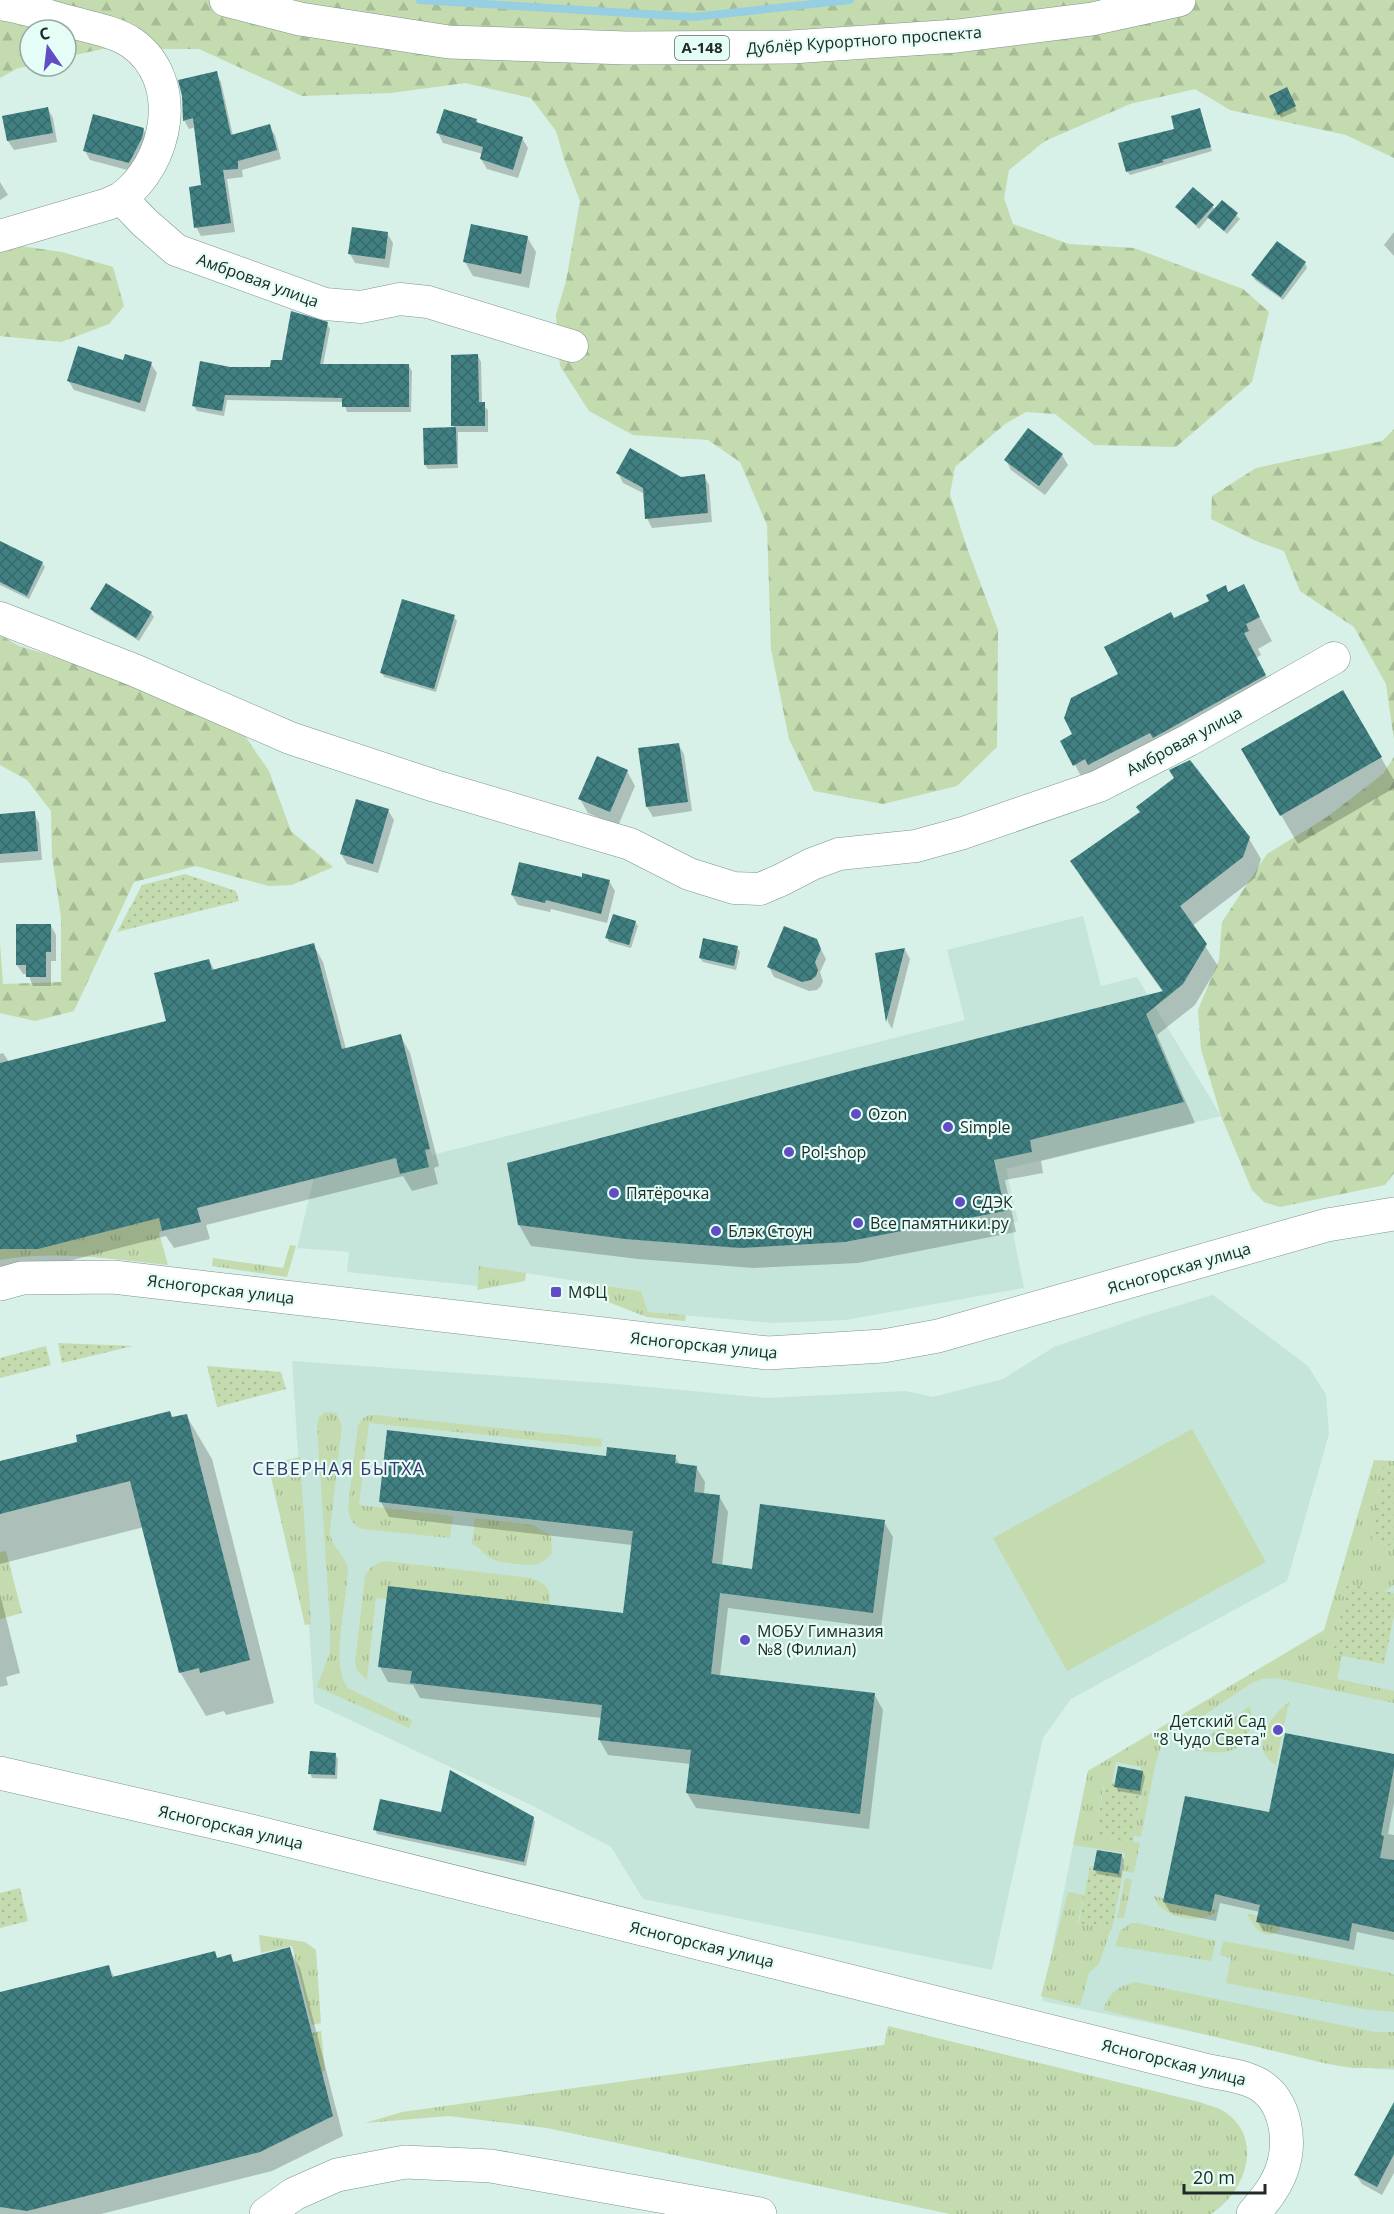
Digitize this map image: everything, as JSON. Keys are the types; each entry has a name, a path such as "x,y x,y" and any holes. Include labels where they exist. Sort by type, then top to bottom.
{"street":[{"name":"Дублёр Курортного проспекта","path":"226,0 300,19 449,42 627,48 791,47 957,36 1092,19 1179,0"},
{"path":"0,4 112,34 131,42 154,66 166,109 164,133 154,156 135,188 108,204 0,236"},
{"name":"Амбровая улица","path":"121,198 176,250 325,304 361,307 400,299 428,302 572,346"},
{"name":"Амбровая улица","path":"0,618 134,670 290,738 435,786 630,844 689,874 734,888 760,888 839,854 916,846 963,833 1099,786 1190,740 1334,658"},
{"name":"Ясногорская улица","path":"0,1284 22,1278 113,1277 768,1353 818,1352 883,1346 938,1336 1327,1226 1394,1214"},
{"name":"Ясногорская улица","path":"0,1773 243,1829 1244,2078 1260,2086 1279,2104 1285,2122 1287,2149 1282,2170 1272,2190 1253,2214"},
{"path":"266,2214 294,2194 337,2175 405,2162 491,2166 760,2214"}],"shaded area":[{"path":"1083,916 1101,986 1137,977 1221,1116 1006,1169 1018,1221 1011,1223 1024,1288 846,1320 773,1323 648,1312 641,1291 480,1266 477,1286 347,1272 349,1252 297,1248 314,1178 430,1149 432,1155 965,1020 947,950"},
{"name":"МОБУ Гимназия №8 (Филиал)","path":"1213,1295 1308,1366 1326,1395 1329,1434 1287,1581 1071,1699 1043,1738 992,1970 643,1899 611,1847 533,1806 314,1703 292,1361 617,1384 767,1398 906,1391 933,1397 1003,1379 1054,1347"},
{"name":"Детский Сад \"8 Чудо Света\"","path":"1372,1466 1394,1468 1394,2070 1375,2069 1042,2001 1088,1771 1322,1638"}],"green space":[{"path":"0,0 1394,0 1394,158 1346,135 1230,110 1195,89 1130,104 1045,141 1009,170 1004,198 1013,224 1069,244 1134,248 1243,289 1269,312 1252,382 1176,447 1094,445 1055,414 1026,412 1005,424 955,467 950,494 966,545 998,630 997,747 957,786 883,804 814,791 789,739 771,649 767,525 740,462 708,440 633,435 589,411 560,366 556,315 566,281 580,201 556,131 531,98 465,83 391,93 302,96 199,49 102,49 78,54 78,18 18,18 18,68 0,78"},
{"path":"0,239 6,244 62,252 113,267 124,306 109,324 61,342 0,336"},
{"path":"1394,429 1394,740 1386,684 1354,627 1300,591 1284,551 1256,541 1211,519 1212,496 1256,468 1382,441"},
{"path":"0,635 19,646 110,674 245,736 269,771 291,831 333,867 292,885 269,886 196,866 134,882 74,1011 35,1021 0,1013 0,942 3,984 61,982 61,917 52,856 51,811 27,780 0,765"},
{"path":"1394,757 1394,1173 1385,1185 1280,1207 1264,1202 1252,1190 1221,1116 1201,1049 1198,1010 1219,960 1222,922 1267,854 1327,817 1383,774"},
{"path":"185,874 236,891 239,901 117,932 142,885"},
{"path":"159,1218 162,1231 159,1233 168,1265 63,1256 0,1260 0,1249"},
{"path":"290,1245 296,1246 287,1277 212,1266 213,1258 283,1268"},
{"path":"479,1266 526,1273 525,1281 477,1290"},
{"path":"594,1284 641,1291 648,1312 686,1315 685,1321 647,1317 600,1299 596,1294"},
{"path":"58,1343 133,1346 62,1363"},
{"path":"46,1346 51,1365 0,1378 0,1358"},
{"path":"207,1366 281,1372 286,1389 217,1407"},
{"path":"325,1412 336,1413 342,1425 330,1530 332,1540 348,1568 340,1648 343,1678 348,1688 412,1720 409,1728 317,1687 330,1652 317,1426 319,1417"},
{"path":"369,1415 602,1439 601,1447 369,1423 359,1505 453,1516 450,1538 362,1529 352,1521 348,1507 358,1425"},
{"path":"1192,1429 1266,1562 1067,1671 993,1538"},
{"path":"300,1457 311,1624 305,1625 268,1464"},
{"path":"1374,1460 1394,1461 1394,1469 1383,1467 1371,1542 1394,1546 1394,1585 1385,1591 1347,1584 1333,1654 1342,1656 1337,1679 1394,1691 1394,1703 1275,1678 1262,1679 1250,1684 1197,1720 1169,1734 1162,1743 1155,1766 1141,1837 1134,1836 1143,1787 1138,1785 1141,1767 1116,1762 1112,1782 1104,1782 1095,1836 1140,1843 1134,1873 1122,1871 1125,1853 1073,1845 1088,1771 1324,1630"},
{"path":"1383,1467 1394,1469 1394,1546 1371,1542"},
{"path":"475,1518 533,1525 551,1536 552,1553 543,1561 533,1565 494,1560 472,1544"},
{"path":"6,1551 22,1613 0,1619 0,1552"},
{"path":"385,1561 531,1578 544,1584 549,1592 548,1617 376,1598 367,1680 357,1670 355,1663 365,1576 373,1566"},
{"path":"1347,1584 1394,1593 1394,1616 1384,1664 1333,1654"},
{"path":"1289,1702 1276,1765 1267,1758 1262,1742 1269,1724"},
{"path":"1248,1707 1251,1709 1248,1734 1237,1748 1219,1752 1194,1750 1195,1742 1217,1731"},
{"path":"1105,1781 1142,1788 1133,1842 1095,1836"},
{"path":"1090,1866 1123,1873 1112,1929 1079,1923"},
{"path":"1125,1878 1132,1880 1124,1918 1117,1918"},
{"path":"20,1888 28,1921 0,1928 0,1893"},
{"path":"1068,1892 1084,1895 1078,1922 1096,1926 1113,1923 1099,1964 1089,1973 1080,2006 1041,1996"},
{"path":"1154,1896 1219,1910 1203,1918 1183,1918 1165,1910"},
{"path":"1248,1914 1283,1921 1280,1929 1275,1933 1265,1934 1255,1927"},
{"path":"1131,1923 1216,1941 1211,1961 1115,1946 1120,1931"},
{"path":"259,1935 305,1942 316,1950 321,2023 312,2025 292,1946 261,1953"},
{"path":"1223,1941 1388,1972 1394,1975 1394,2012 1364,2009 1226,1983 1231,1958 1220,1955"},
{"path":"1135,1982 1375,2032 1394,2032 1394,2068 1353,2068 1328,2064 1103,2010 1108,1999 1115,1992"},
{"path":"888,2026 1199,2102 1219,2109 1237,2123 1244,2136 1247,2151 1246,2165 1241,2180 1223,2205 1211,2214 950,2214 547,2128 449,2116 365,2123 402,2112 884,2045"},
{"path":"321,2031 325,2070 311,2083 302,2035"}],"building":[{"path":"217,71 231,135 270,124 277,150 238,161 238,169 223,170 231,223 194,228 189,187 201,185 193,118 183,121 182,96 178,80"},
{"path":"1287,87 1296,106 1278,115 1269,96"},
{"path":"48,107 53,133 7,141 2,116"},
{"path":"1200,108 1211,147 1126,172 1118,143 1174,129 1171,116"},
{"path":"444,109 523,137 513,170 480,159 483,147 436,133"},
{"path":"93,114 144,128 142,138 129,163 83,151"},
{"path":"1193,187 1214,205 1196,225 1175,207"},
{"path":"1222,200 1238,213 1224,231 1207,217"},
{"path":"471,224 528,236 521,274 463,262"},
{"path":"352,227 388,232 385,259 348,254"},
{"path":"1277,241 1306,262 1281,297 1251,275"},
{"path":"291,311 328,322 320,364 409,364 409,407 342,407 342,398 225,395 222,411 192,406 200,361 230,367 270,367 271,360 282,360"},
{"path":"78,346 123,360 125,354 152,362 140,403 67,381"},
{"path":"478,354 479,402 485,402 485,426 451,426 451,355"},
{"path":"456,427 457,464 424,465 423,428"},
{"path":"1028,428 1063,454 1039,486 1004,460"},
{"path":"630,448 681,477 705,474 708,513 645,519 643,488 616,473"},
{"path":"0,541 43,562 27,596 0,582"},
{"path":"106,583 152,612 136,638 90,609"},
{"path":"1244,584 1260,617 1246,624 1249,631 1244,633 1266,675 1153,738 1150,733 1088,765 1085,759 1073,766 1060,741 1072,734 1064,718 1071,698 1118,674 1104,647 1171,612 1174,618 1209,601 1206,595 1226,585 1228,592"},
{"path":"402,599 455,615 434,689 380,673"},
{"path":"1343,690 1382,757 1280,816 1241,749"},
{"path":"679,743 688,802 646,807 638,748"},
{"path":"597,756 628,770 610,812 578,799"},
{"path":"1190,760 1250,837 1243,857 1180,906 1207,944 1183,984 1146,1014 1184,1102 1030,1140 1032,1152 994,1160 1005,1211 845,1242 740,1248 625,1239 518,1225 507,1163 858,1069 1163,991 1070,861 1140,812 1136,807 1174,778 1169,770"},
{"path":"356,799 389,809 373,864 340,854"},
{"path":"35,811 38,851 0,854 0,814"},
{"path":"519,862 582,877 582,873 610,880 601,914 546,900 545,903 511,895"},
{"path":"613,914 636,921 629,945 605,938"},
{"path":"16,924 51,924 51,952 46,952 46,977 26,977 26,965 16,965"},
{"path":"784,926 817,939 821,949 815,962 818,970 816,976 811,980 802,982 767,967"},
{"path":"703,938 738,946 734,966 699,958"},
{"path":"314,943 342,1049 401,1034 430,1149 425,1150 429,1167 400,1174 396,1158 197,1208 201,1222 162,1231 159,1218 38,1249 0,1249 0,1063 166,1021 154,973 209,959 212,970"},
{"path":"905,948 886,1022 875,953"},
{"path":"170,1411 172,1417 187,1414 250,1660 200,1673 199,1668 179,1673 130,1481 0,1514 0,1461 77,1442 76,1435"},
{"path":"387,1430 606,1456 607,1447 676,1455 675,1463 697,1466 694,1492 720,1495 712,1563 752,1569 760,1504 885,1520 873,1613 720,1593 711,1674 875,1693 860,1814 686,1793 691,1750 598,1740 602,1705 410,1683 412,1671 378,1667 388,1586 623,1613 633,1531 379,1502"},
{"path":"1285,1733 1394,1754 1394,1768 1381,1835 1384,1836 1380,1858 1394,1860 1394,1932 1352,1923 1349,1941 1256,1922 1260,1905 1215,1894 1211,1912 1163,1902 1185,1796 1269,1812"},
{"path":"310,1751 336,1753 335,1775 308,1774"},
{"path":"1118,1766 1143,1771 1140,1791 1114,1787"},
{"path":"450,1770 534,1817 524,1862 373,1830 380,1799 441,1812"},
{"path":"1097,1850 1122,1854 1119,1874 1093,1870"},
{"path":"290,1947 333,2116 260,2152 27,2211 0,2207 0,1992 109,1965 112,1977 215,1951 217,1958 231,1954 233,1962"},
{"path":"1394,2102 1394,2154 1377,2187 1354,2175"}],"waterway":[{"path":"420,0 694,17 850,0"}],"place":[{"name":"Ozon","path":"856,1114"},
{"name":"Simple","path":"948,1127"},
{"name":"Pol-shop","path":"789,1152"},
{"name":"Пятёрочка","path":"614,1193"},
{"name":"СДЭК","path":"960,1202"},
{"name":"Все памятники.ру","path":"858,1223"},
{"name":"Блэк Стоун","path":"716,1231"},
{"name":"МФЦ","path":"556,1292"},
{"name":"МОБУ Гимназия №8 (Филиал)","path":"745,1640"},
{"name":"Детский Сад \"8 Чудо Света\"","path":"1278,1730"}],"district":[{"name":"СЕВЕРНАЯ БЫТХА","path":"339,1469"}]}
